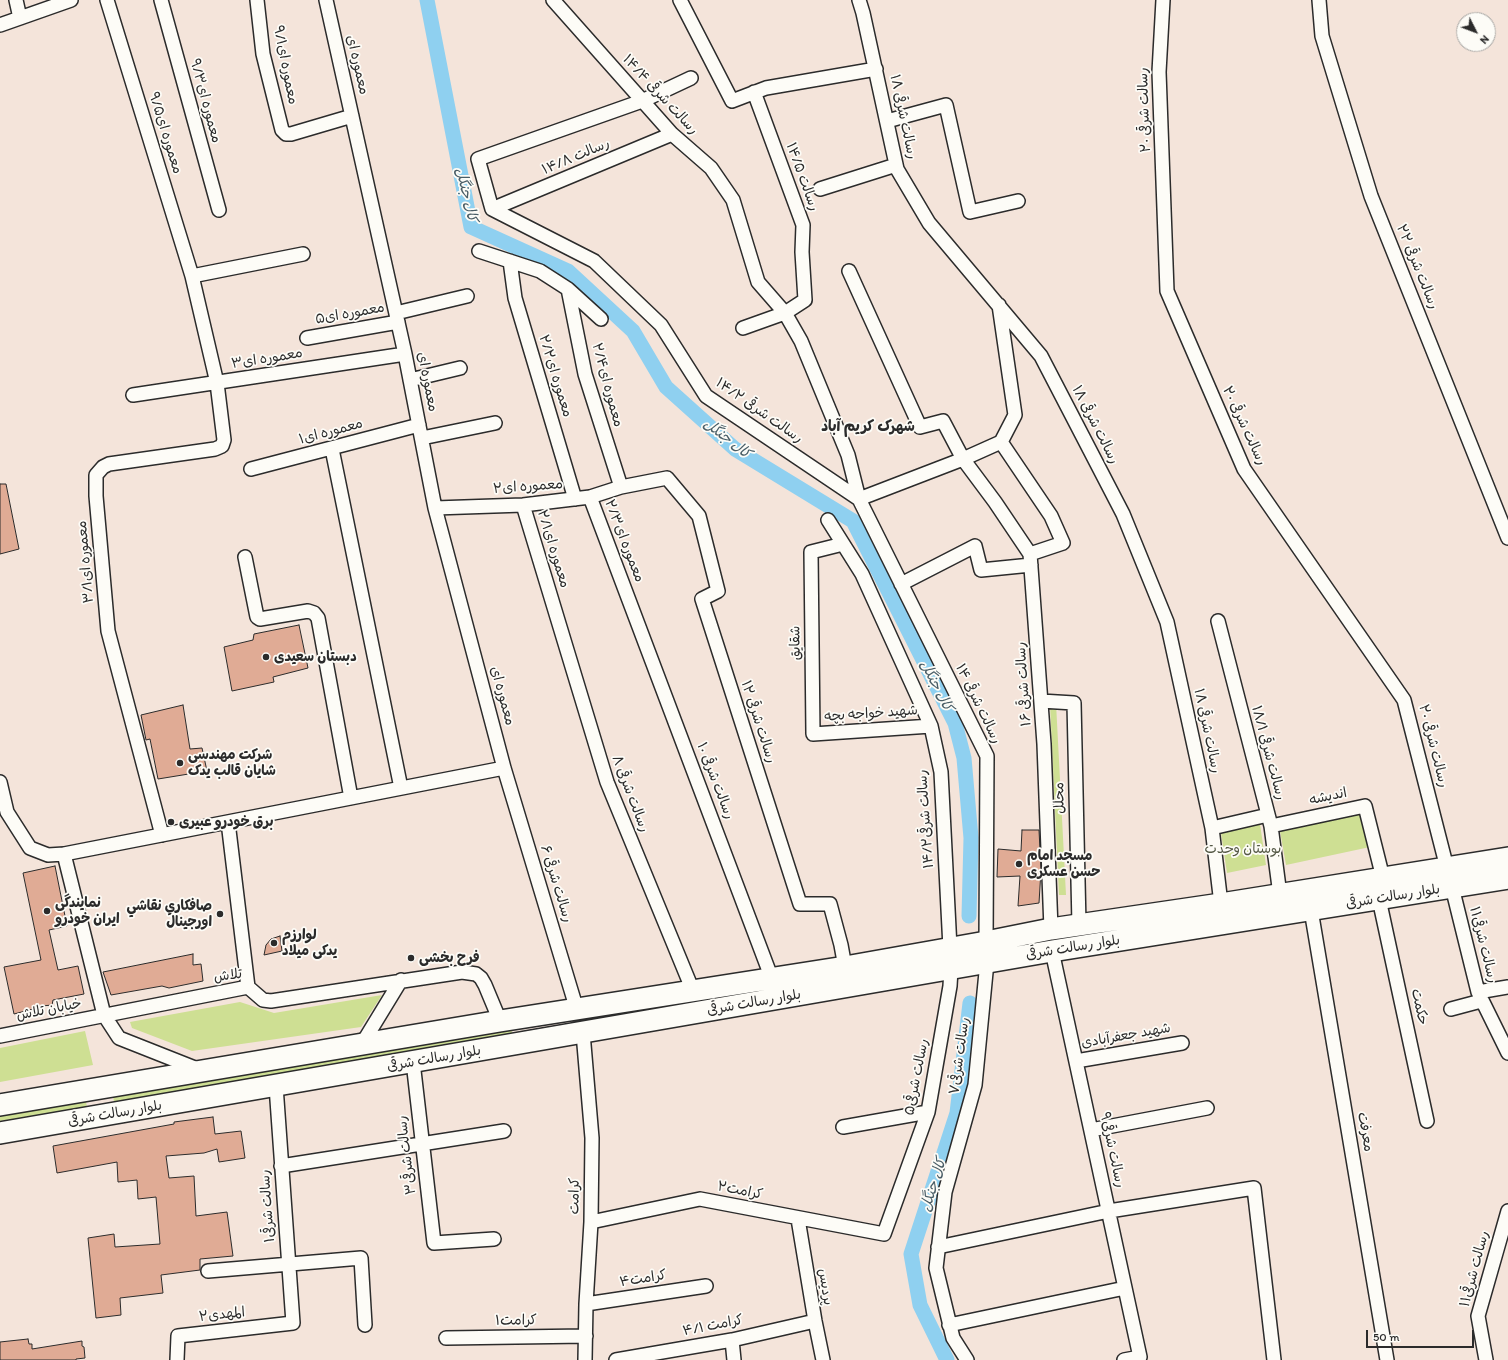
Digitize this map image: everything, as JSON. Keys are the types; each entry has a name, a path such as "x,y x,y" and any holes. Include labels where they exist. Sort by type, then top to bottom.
{"main road":[{"name":"بلوار رسالت شرقی","path":"0,1133 583,1033 847,977 950,948 987,952 1052,951 1379,899 1450,878 1508,858"},
{"name":"بلوار رسالت شرقی","path":"0,1105 693,990 772,979 847,977 951,969 987,952 1051,929 1079,926 1383,878 1508,878"},
{"path":"96,1089 101,1116"}],"street":[{"path":"16,0 20,18"},
{"path":"0,25 71,0"},
{"name":"معموره ای۹/۵","path":"107,0 192,276 217,383"},
{"name":"معموره ای۹/۳","path":"161,0 219,210"},
{"name":"معموره ای۹/۱","path":"257,0 263,54 282,130 286,134 291,134 352,116"},
{"name":"معموره ای","path":"326,0 405,354 435,508 504,768"},
{"name":"رسالت شرقی ۱۴/۴","path":"553,0 672,134 711,168 733,200 758,282 785,313 801,341 848,455 859,499"},
{"path":"680,0 732,101 766,88 876,69"},
{"name":"رسالت شرقی ۱۸","path":"859,0 864,14 897,169 929,223 1041,356 1126,522 1167,622 1212,828 1221,904"},
{"name":"رسالت شرقی ۲۰","path":"1163,0 1159,72 1167,291 1244,469 1404,700 1450,878"},
{"name":"رسالت شرقی ۲۲","path":"1319,0 1322,36 1371,196 1508,538"},
{"path":"492,209 478,159 642,101 691,78"},
{"name":"رسالت ۱۴/۵","path":"754,92 803,225 802,252 805,300 785,313"},
{"path":"887,121 946,105 970,212 1018,201"},
{"name":"رسالت ۱۴/۸","path":"492,209 672,134"},
{"path":"820,189 896,165"},
{"name":"رسالت شرقی ۱۴/۲","path":"492,209 594,261 661,325 706,396 859,499"},
{"path":"479,251 540,271 568,289 601,319"},
{"path":"192,276 304,254"},
{"name":"معموره ای۲/۲","path":"510,261 515,298 575,499"},
{"name":"رسالت شرقی ۱۶","path":"849,271 920,427 942,421 963,459 995,502 1031,560 1044,744 1051,929"},
{"name":"معموره ای۲/۴","path":"568,289 585,374 621,487"},
{"name":"معموره ای۵","path":"307,338 397,317 467,296"},
{"path":"859,499 963,459 1001,442 1015,415 999,305"},
{"path":"743,328 785,313"},
{"name":"معموره ای۳","path":"133,396 405,354"},
{"path":"410,380 460,368"},
{"name":"معموره ای۳/۱","path":"162,835 108,631 96,496 96,475 102,467 109,464 215,449 222,446 224,440 217,383"},
{"path":"422,438 496,423"},
{"name":"معموره ای۱","path":"251,469 419,425"},
{"path":"901,584 975,546 981,570 1031,560 1064,543 1051,516 1001,442"},
{"path":"332,449 401,788"},
{"name":"معموره ای۲","path":"435,508 522,504 575,499 590,497 621,487 667,478"},
{"name":"رسالت شرقی ۱۲","path":"667,478 699,516 718,591 702,599 800,904 830,904 841,945 847,977"},
{"name":"معموره ای۲/۳","path":"590,497 627,595"},
{"name":"رسالت شرقی ۱۴","path":"859,499 987,756 987,952"},
{"name":"معموره ای۲/۱","path":"522,504 552,603"},
{"name":"رسالت شرقی۱۴/۲","path":"828,520 862,574 931,726 941,772 950,948"},
{"name":"شقایق","path":"813,734 811,552 843,544"},
{"path":"245,557 257,617 260,619 308,611 314,613 318,618 351,798"},
{"name":"رسالت شرقی ۱۰","path":"627,595 772,979"},
{"name":"رسالت شرقی ۸","path":"552,603 607,782 693,990"},
{"name":"رسالت شرقی ۱۸/۱","path":"1218,620 1270,821 1280,895"},
{"name":"محلل","path":"1041,701 1074,703 1079,926"},
{"name":"شهید خواجه بچه","path":"813,734 931,726"},
{"path":"0,782 7,812 30,848 48,856 504,768"},
{"name":"رسالت شرقی ۶","path":"504,768 577,1010"},
{"name":"اندیشه","path":"1270,821 1365,806 1383,878"},
{"path":"1212,828 1270,821"},
{"path":"228,822 248,987"},
{"path":"64,854 104,1015 119,1038 202,1071"},
{"name":"رسالت شرقی۱۱","path":"1450,878 1480,996 1508,1053"},
{"name":"حکمت","path":"1379,899 1428,1121"},
{"name":"معرفت","path":"1311,910 1387,1360"},
{"name":"رسالت شرقی۹","path":"1052,951 1140,1357 1124,1360"},
{"name":"رسالت شرقی۷","path":"967,1360 952,1338 936,1268 945,1192 975,1085 987,952"},
{"name":"رسالت شرقی۵","path":"884,1234 928,1112 950,986 951,969"},
{"name":"تلاش","path":"104,1015 248,987 263,1000 272,1001 401,980 462,972 476,974 481,978 500,1021"},
{"path":"362,1044 401,980"},
{"path":"1451,1009 1480,996 1508,987"},
{"name":"خیابان تلاش","path":"0,1036 104,1015"},
{"name":"کرامت","path":"583,1033 592,1138 591,1222 586,1304 586,1360"},
{"name":"شهید جعفرآبادی","path":"1076,1061 1182,1043"},
{"name":"رسالت شرقی۳","path":"413,1062 434,1244 494,1239"},
{"name":"رسالت شرقی۱","path":"276,1086 293,1323"},
{"path":"1091,1130 1207,1108"},
{"path":"843,1127 928,1112"},
{"path":"282,1166 504,1131"},
{"path":"938,1246 1109,1212 1254,1188 1274,1360"},
{"name":"کرامت۲","path":"591,1222 700,1199 884,1234"},
{"name":"رسالت شرقی۱۱","path":"1486,1360 1478,1316 1508,1210"},
{"name":"پردیس","path":"798,1218 823,1360"},
{"path":"208,1271 361,1258 365,1325"},
{"name":"کرامت۴","path":"586,1304 706,1286"},
{"path":"949,1325 1125,1288"},
{"name":"کرامت ۴/۱","path":"616,1360 732,1340 815,1321"},
{"name":"المهدی۲","path":"177,1360 178,1336 293,1323"},
{"name":"کرامت۱","path":"446,1338 586,1336"},
{"path":"732,1340 734,1360"}],"green space":[{"path":"1056,703 1066,895 1059,895 1050,704"},
{"path":"1361,814 1370,847 1286,865 1280,831"},
{"name":"بوستان وحدت","path":"1260,824 1266,865 1227,873 1221,833"},
{"path":"382,995 361,1027 192,1051 132,1028 130,1022 240,1002 274,1013"},
{"path":"511,1028 513,1036 114,1102 113,1096"},
{"path":"85,1031 93,1065 0,1082 0,1048"},
{"path":"86,1102 87,1107 0,1121 0,1115"}],"building":[{"path":"0,484 6,484 19,549 0,554"},
{"name":"دبستان سعیدی","path":"299,625 308,668 273,677 274,682 232,691 224,647 253,640 254,634"},
{"path":"183,705 190,749 202,748 207,771 158,779 150,739 146,740 141,715"},
{"name":"مسجد امام حسن عسکری","path":"1022,830 1039,830 1041,870 1039,903 1018,906 1020,876 997,877 998,849 1021,851"},
{"path":"55,866 67,926 49,930 58,970 78,966 84,994 53,1000 52,1005 32,1007 33,1009 14,1014 4,967 41,960 23,873"},
{"name":"لوارزم یدکی میلاد","path":"280,936 282,951 264,955 266,945 271,939"},
{"path":"193,954 193,965 201,964 203,981 169,988 162,986 111,995 103,972"},
{"path":"213,1117 215,1134 241,1131 245,1158 219,1162 217,1149 204,1153 166,1156 169,1178 194,1176 196,1216 227,1212 233,1256 200,1259 200,1270 161,1275 163,1293 120,1298 121,1315 96,1318 88,1238 114,1234 115,1247 160,1244 156,1197 138,1199 137,1180 118,1182 117,1162 57,1173 53,1146 174,1124 174,1122"},
{"path":"28,1339 29,1344 32,1344 32,1349 82,1341 85,1358 76,1360 0,1360 0,1342"}],"waterway":[{"name":"کال جنگل","path":"427,0 471,227 568,271 633,331 666,387 735,449 853,521 955,723 964,758 971,838 969,916"},
{"name":"کال جنگل","path":"947,1360 920,1305 911,1254 957,1113 970,1003"}],"place":[{"name":"دبستان سعیدی","path":"266,657"},
{"name":"شرکت مهندسی شایان قالب یدک","path":"180,763"},
{"name":"برق خودرو عبیری","path":"171,822"},
{"name":"مسجد امام حسن عسکری","path":"1019,864"},
{"name":"نمایندگی ایران خودرو","path":"47,911"},
{"name":"صافكاري نقاشي اورجينال","path":"220,914"},
{"name":"لوارزم یدکی میلاد","path":"274,943"},
{"name":"فرح بخشی","path":"411,958"}],"district":[{"name":"شهرک کریم آباد","path":"868,427"}]}
